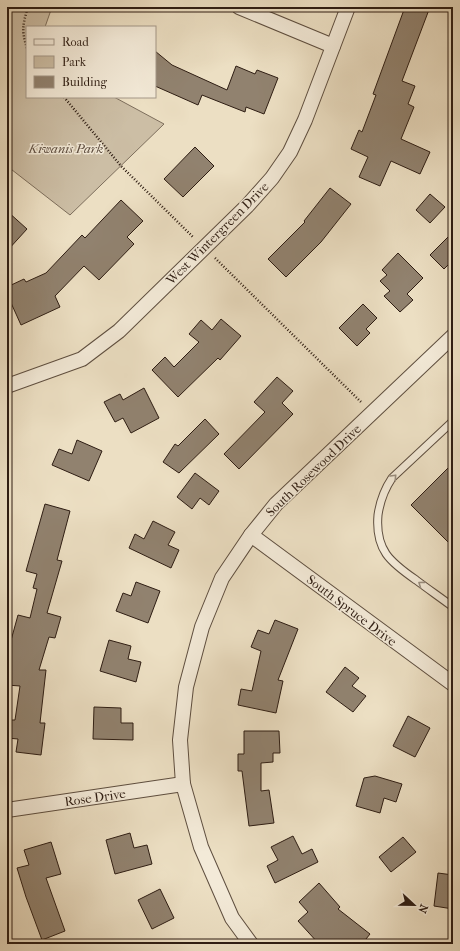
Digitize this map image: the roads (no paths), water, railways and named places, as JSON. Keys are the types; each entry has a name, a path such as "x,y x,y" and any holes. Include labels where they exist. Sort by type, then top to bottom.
{"street":[{"path":"239,7 333,46"},
{"name":"West Wintergreen Drive","path":"7,386 82,358 119,331 247,206 272,178 290,152 305,120 348,7"},
{"name":"South Rosewood Drive","path":"251,944 232,918 201,847 184,784 180,740 186,687 202,627 222,578 251,535 276,504 453,336"},
{"name":"South Spruce Drive","path":"251,535 453,684"},
{"name":"Rose Drive","path":"7,810 184,784"}],"lane":[{"path":"453,421 392,478 385,487 380,503 378,533 385,553 396,566 453,607"}],"park label":[{"name":"Kiwanis Park","path":"66,148"}]}
